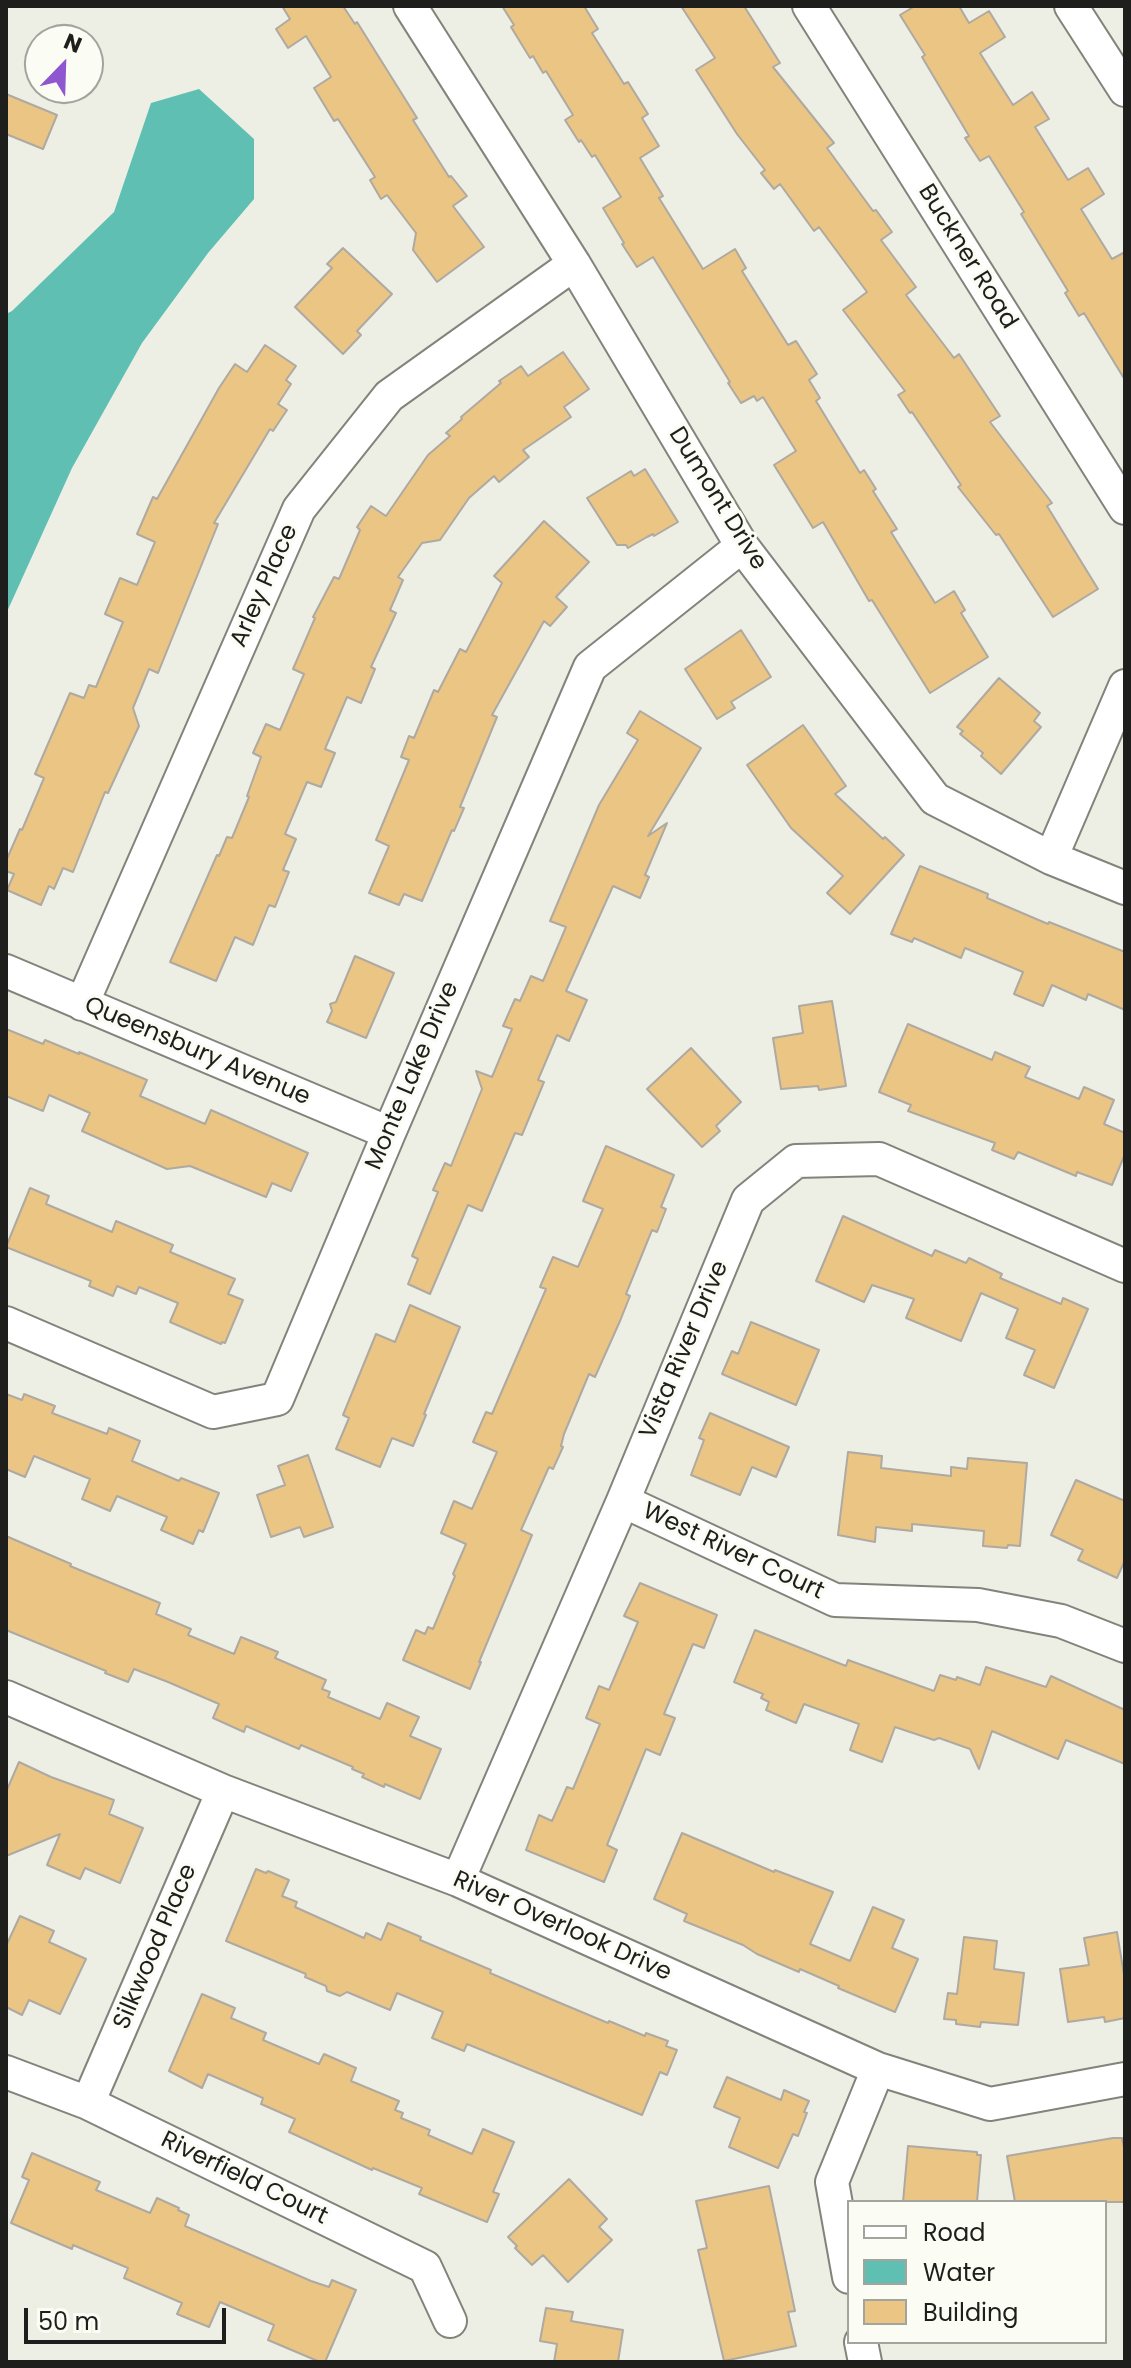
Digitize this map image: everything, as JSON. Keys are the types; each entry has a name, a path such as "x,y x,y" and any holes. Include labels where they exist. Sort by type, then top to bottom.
{"street":[{"name":"Dumont Drive","path":"410,6 574,264 742,546 935,799 1051,858 1125,888"},
{"name":"Buckner Road","path":"809,6 1125,508"},
{"path":"1071,6 1125,90"},
{"name":"Arley Place","path":"82,1004 299,509 389,396 574,264"},
{"name":"Monte Lake Drive","path":"6,1323 213,1412 277,1399 590,667 742,546"},
{"path":"1051,858 1125,686"},
{"name":"Queensbury Avenue","path":"6,971 389,1133"},
{"name":"Vista River Drive","path":"458,1880 623,1501 748,1200 796,1161 879,1159 1125,1266"},
{"name":"West River Court","path":"623,1501 835,1600 978,1605 1061,1621 1125,1646"},
{"name":"River Overlook Drive","path":"6,1697 223,1791 458,1880 878,2069 990,2104 1125,2079"},
{"name":"Silkwood Place","path":"88,2103 223,1791"},
{"path":"847,2266 832,2182 878,2069"},
{"name":"Riverfield Court","path":"6,2072 88,2103 425,2267 450,2321"}],"water":[{"path":"199,89 254,139 254,199 208,253 142,343 72,468 6,614 6,314 114,212 151,103"}],"building":[{"path":"282,6 343,6 355,24 357,22 417,118 413,120 449,177 467,196 453,206 484,247 437,282 413,250 416,233 387,195 381,199 370,180 375,177 314,88 331,77 306,36 288,48 276,29 290,19"},
{"path":"502,6 584,6 598,29 592,33 624,84 628,82 648,114 642,118 659,146 640,158 663,196 659,198 703,269 735,249 746,268 742,271 788,345 796,341 817,374 809,380 820,398 816,401 860,473 864,470 876,489 873,491 897,529 891,532 935,603 954,591 965,610 961,613 988,657 930,693 872,600 869,601 823,522 813,528 774,465 796,451 763,397 757,401 754,396 741,403 653,257 637,267 622,244 603,208 621,197 595,155 592,157 581,140 579,142 565,120 573,115 546,71 543,73 533,56 530,58"},
{"path":"681,6 744,6 780,63 773,67 834,143 827,148 892,232 881,240 916,287 906,295 954,358 959,354 1000,416 990,422 1052,503 1047,506 1098,589 1053,617 999,534 996,535 958,487 961,485 898,395 905,391 843,310 867,292 819,227 814,231 780,184 774,189 761,173 765,170 737,134 696,70 715,58"},
{"path":"915,6 959,6 969,23 989,11 1005,37 980,53 1013,105 1032,92 1049,119 1035,127 1068,180 1088,168 1104,194 1081,209 1112,259 1125,252 1125,380 1084,313 1079,316 1065,293 1068,291 989,156 980,161 965,138 969,136 900,15"},
{"path":"6,94 57,115 43,149 6,134"},
{"path":"343,248 392,294 357,331 361,335 343,354 295,307 332,268 327,264"},
{"path":"265,345 296,366 286,380 291,384 278,404 287,410 273,431 270,429 214,523 218,524 158,673 149,669 133,708 139,726 108,793 105,792 73,872 63,868 54,889 49,886 41,905 7,890 14,874 6,871 6,861 44,778 35,774 70,693 84,698 89,685 96,687 123,622 105,614 120,578 137,585 155,542 137,534 153,497 157,499 235,364 247,372"},
{"path":"563,352 589,389 564,407 571,417 523,450 529,457 499,482 494,476 469,498 440,540 422,543 398,577 403,580 390,610 396,613 371,667 375,669 361,703 347,697 325,749 335,753 321,787 307,782 285,834 296,839 283,870 289,872 275,907 269,905 253,945 235,937 216,981 170,962 217,855 227,837 232,838 249,797 261,757 253,753 266,724 280,730 304,674 293,669 313,617 334,577 339,579 360,530 357,527 371,506 386,516 428,455 450,436 446,433 501,383 499,381 521,366 528,376"},
{"path":"645,469 678,522 628,548 617,545 587,498 631,471 634,476"},
{"path":"544,521 589,562 556,597 567,607 550,626 544,621 492,715 497,717 460,807 464,808 422,901 404,894 399,905 369,893 389,846 376,840 409,760 401,757 409,736 414,738 434,690 438,692 460,649 466,652 502,583 494,576"},
{"path":"741,630 771,677 731,702 735,708 717,719 685,669"},
{"path":"999,678 1040,713 1034,721 1041,727 1001,774 981,756 983,753 960,734 963,731 957,727"},
{"path":"640,711 701,748 648,836 667,823 645,875 649,877 640,898 613,886 566,991 587,1000 569,1041 557,1035 538,1080 544,1082 522,1135 515,1133 482,1211 468,1205 430,1294 408,1284 418,1259 412,1256 438,1192 433,1190 445,1163 451,1166 482,1089 476,1071 492,1077 512,1029 503,1026 515,999 520,1001 531,976 543,981 566,927 550,921 599,805 638,740 627,733"},
{"path":"803,725 846,786 835,794 904,855 850,914 827,893 843,876 791,828 747,765"},
{"path":"920,866 988,894 987,898 1048,924 1125,952 1125,1010 1088,994 1086,1000 1052,985 1043,1006 1014,994 1023,972 965,948 961,958 914,938 912,942 891,934"},
{"path":"355,956 394,973 366,1038 327,1022 332,1011 330,1004 336,1002"},
{"path":"832,1001 846,1086 819,1090 818,1086 781,1089 773,1038 803,1033 799,1006"},
{"path":"908,1024 992,1060 995,1052 1030,1067 1025,1077 1079,1099 1084,1087 1114,1100 1104,1124 1125,1133 1125,1154 1112,1185 1077,1172 1076,1176 1018,1152 1014,1159 992,1150 995,1143 908,1111 911,1105 879,1092"},
{"path":"6,1029 43,1044 45,1040 79,1052 147,1080 140,1096 205,1124 211,1110 308,1153 291,1191 272,1183 266,1197 190,1166 167,1169 82,1131 90,1113 49,1095 43,1111 6,1096"},
{"path":"691,1048 741,1102 716,1126 720,1131 702,1147 647,1089"},
{"path":"606,1146 674,1175 661,1207 666,1209 657,1232 652,1230 626,1294 630,1296 595,1377 589,1374 564,1434 563,1447 553,1469 549,1467 521,1530 532,1535 470,1689 403,1660 416,1630 425,1634 428,1627 433,1629 455,1576 453,1574 466,1544 441,1533 454,1501 472,1509 497,1452 473,1442 486,1412 492,1414 546,1289 540,1287 553,1257 578,1267 603,1209 583,1201"},
{"path":"30,1188 49,1196 46,1204 112,1232 116,1221 173,1245 170,1252 235,1279 228,1294 243,1300 225,1343 170,1322 178,1303 139,1287 136,1294 117,1286 113,1296 89,1286 91,1281 6,1247"},
{"path":"843,1216 932,1256 935,1250 966,1263 969,1258 1002,1274 1000,1278 1061,1304 1063,1298 1088,1309 1054,1388 1024,1375 1035,1350 1006,1338 1018,1309 981,1293 961,1341 906,1318 914,1299 872,1285 864,1302 816,1281"},
{"path":"410,1305 460,1327 413,1446 392,1438 380,1467 336,1449 349,1418 343,1415 376,1334 395,1342"},
{"path":"751,1322 819,1350 796,1405 722,1374 732,1351 738,1354"},
{"path":"6,1394 22,1400 24,1394 55,1406 52,1413 107,1434 109,1428 140,1441 132,1461 179,1481 181,1478 219,1493 203,1532 199,1530 193,1544 161,1530 167,1517 117,1496 110,1511 82,1499 90,1479 34,1456 25,1477 6,1469"},
{"path":"710,1413 789,1447 776,1477 752,1467 740,1495 691,1475 704,1440 699,1438"},
{"path":"848,1452 882,1456 881,1468 951,1476 951,1467 967,1469 968,1458 1027,1463 1020,1546 983,1546 984,1531 912,1524 912,1531 876,1527 875,1542 838,1535"},
{"path":"308,1455 333,1527 304,1537 300,1527 271,1537 257,1495 285,1485 278,1466"},
{"path":"1076,1480 1125,1501 1125,1560 1117,1578 1078,1560 1083,1550 1051,1535"},
{"path":"6,1536 160,1603 156,1614 191,1629 188,1635 234,1654 241,1637 278,1652 275,1658 326,1680 322,1689 330,1692 328,1697 380,1719 387,1703 419,1717 410,1736 441,1749 420,1799 385,1784 384,1787 362,1777 364,1774 353,1767 301,1745 299,1749 246,1726 244,1732 213,1718 219,1704 168,1682 134,1669 128,1682 6,1630"},
{"path":"640,1583 717,1615 704,1648 693,1644 664,1714 675,1718 660,1755 646,1749 607,1845 617,1850 604,1882 526,1850 539,1815 552,1821 567,1787 573,1789 600,1724 586,1718 599,1686 609,1690 638,1622 624,1616"},
{"path":"755,1630 846,1666 848,1660 934,1691 940,1675 980,1685 986,1667 1046,1687 1051,1676 1125,1710 1125,1764 1066,1740 1058,1759 992,1731 979,1769 970,1749 895,1727 882,1762 850,1750 859,1724 804,1704 796,1723 766,1710 769,1702 761,1698 763,1694 734,1682"},
{"path":"19,1762 114,1800 109,1814 143,1828 120,1883 85,1868 80,1879 47,1865 60,1834 6,1856 6,1792"},
{"path":"682,1833 774,1872 833,1892 810,1944 850,1961 873,1907 904,1920 892,1948 918,1959 895,2012 684,1921 687,1914 654,1899"},
{"path":"256,1869 289,1880 282,1896 297,1902 295,1907 364,1938 366,1933 381,1940 388,1923 553,2000 608,2023 668,2041 666,2046 677,2050 667,2075 660,2072 642,2115 467,2044 464,2051 432,2038 443,2012 397,1993 390,2010 347,1992 340,1996 305,1977 306,1974 226,1941"},
{"path":"20,1916 54,1931 49,1942 86,1959 60,2014 29,2000 22,2015 6,2007 6,1946"},
{"path":"1117,1932 1125,1981 1125,2018 1105,2022 1104,2017 1068,2022 1060,1969 1089,1965 1084,1938"},
{"path":"964,1937 997,1941 994,1969 1024,1973 1018,2025 981,2022 980,2027 944,2019 948,1993 957,1994"},
{"path":"202,1994 235,2008 231,2018 266,2033 263,2040 319,2064 324,2054 356,2068 351,2081 399,2101 395,2110 403,2113 401,2118 430,2130 428,2135 472,2154 483,2129 514,2142 493,2192 499,2194 487,2222 419,2194 422,2188 372,2170 289,2132 295,2119 261,2104 263,2098 208,2074 202,2088 169,2071"},
{"path":"727,2077 781,2100 784,2090 809,2101 798,2136 793,2134 778,2168 729,2147 740,2118 714,2107"},
{"path":"1122,2138 1125,2202 1015,2200 1007,2156"},
{"path":"908,2146 977,2152 981,2155 977,2200 903,2200"},
{"path":"32,2153 100,2182 96,2190 150,2213 157,2198 189,2215 185,2226 311,2281 329,2287 332,2280 356,2290 325,2362 268,2340 274,2325 220,2302 209,2327 177,2314 182,2303 124,2278 128,2268 11,2223 29,2180 22,2177"},
{"path":"569,2179 607,2219 599,2227 612,2240 568,2282 543,2255 532,2265 508,2237"},
{"path":"769,2186 795,2311 788,2312 796,2346 724,2361 698,2250 707,2248 696,2201"},
{"path":"546,2308 573,2312 571,2321 623,2330 618,2362 554,2362 557,2344 540,2341"}]}
